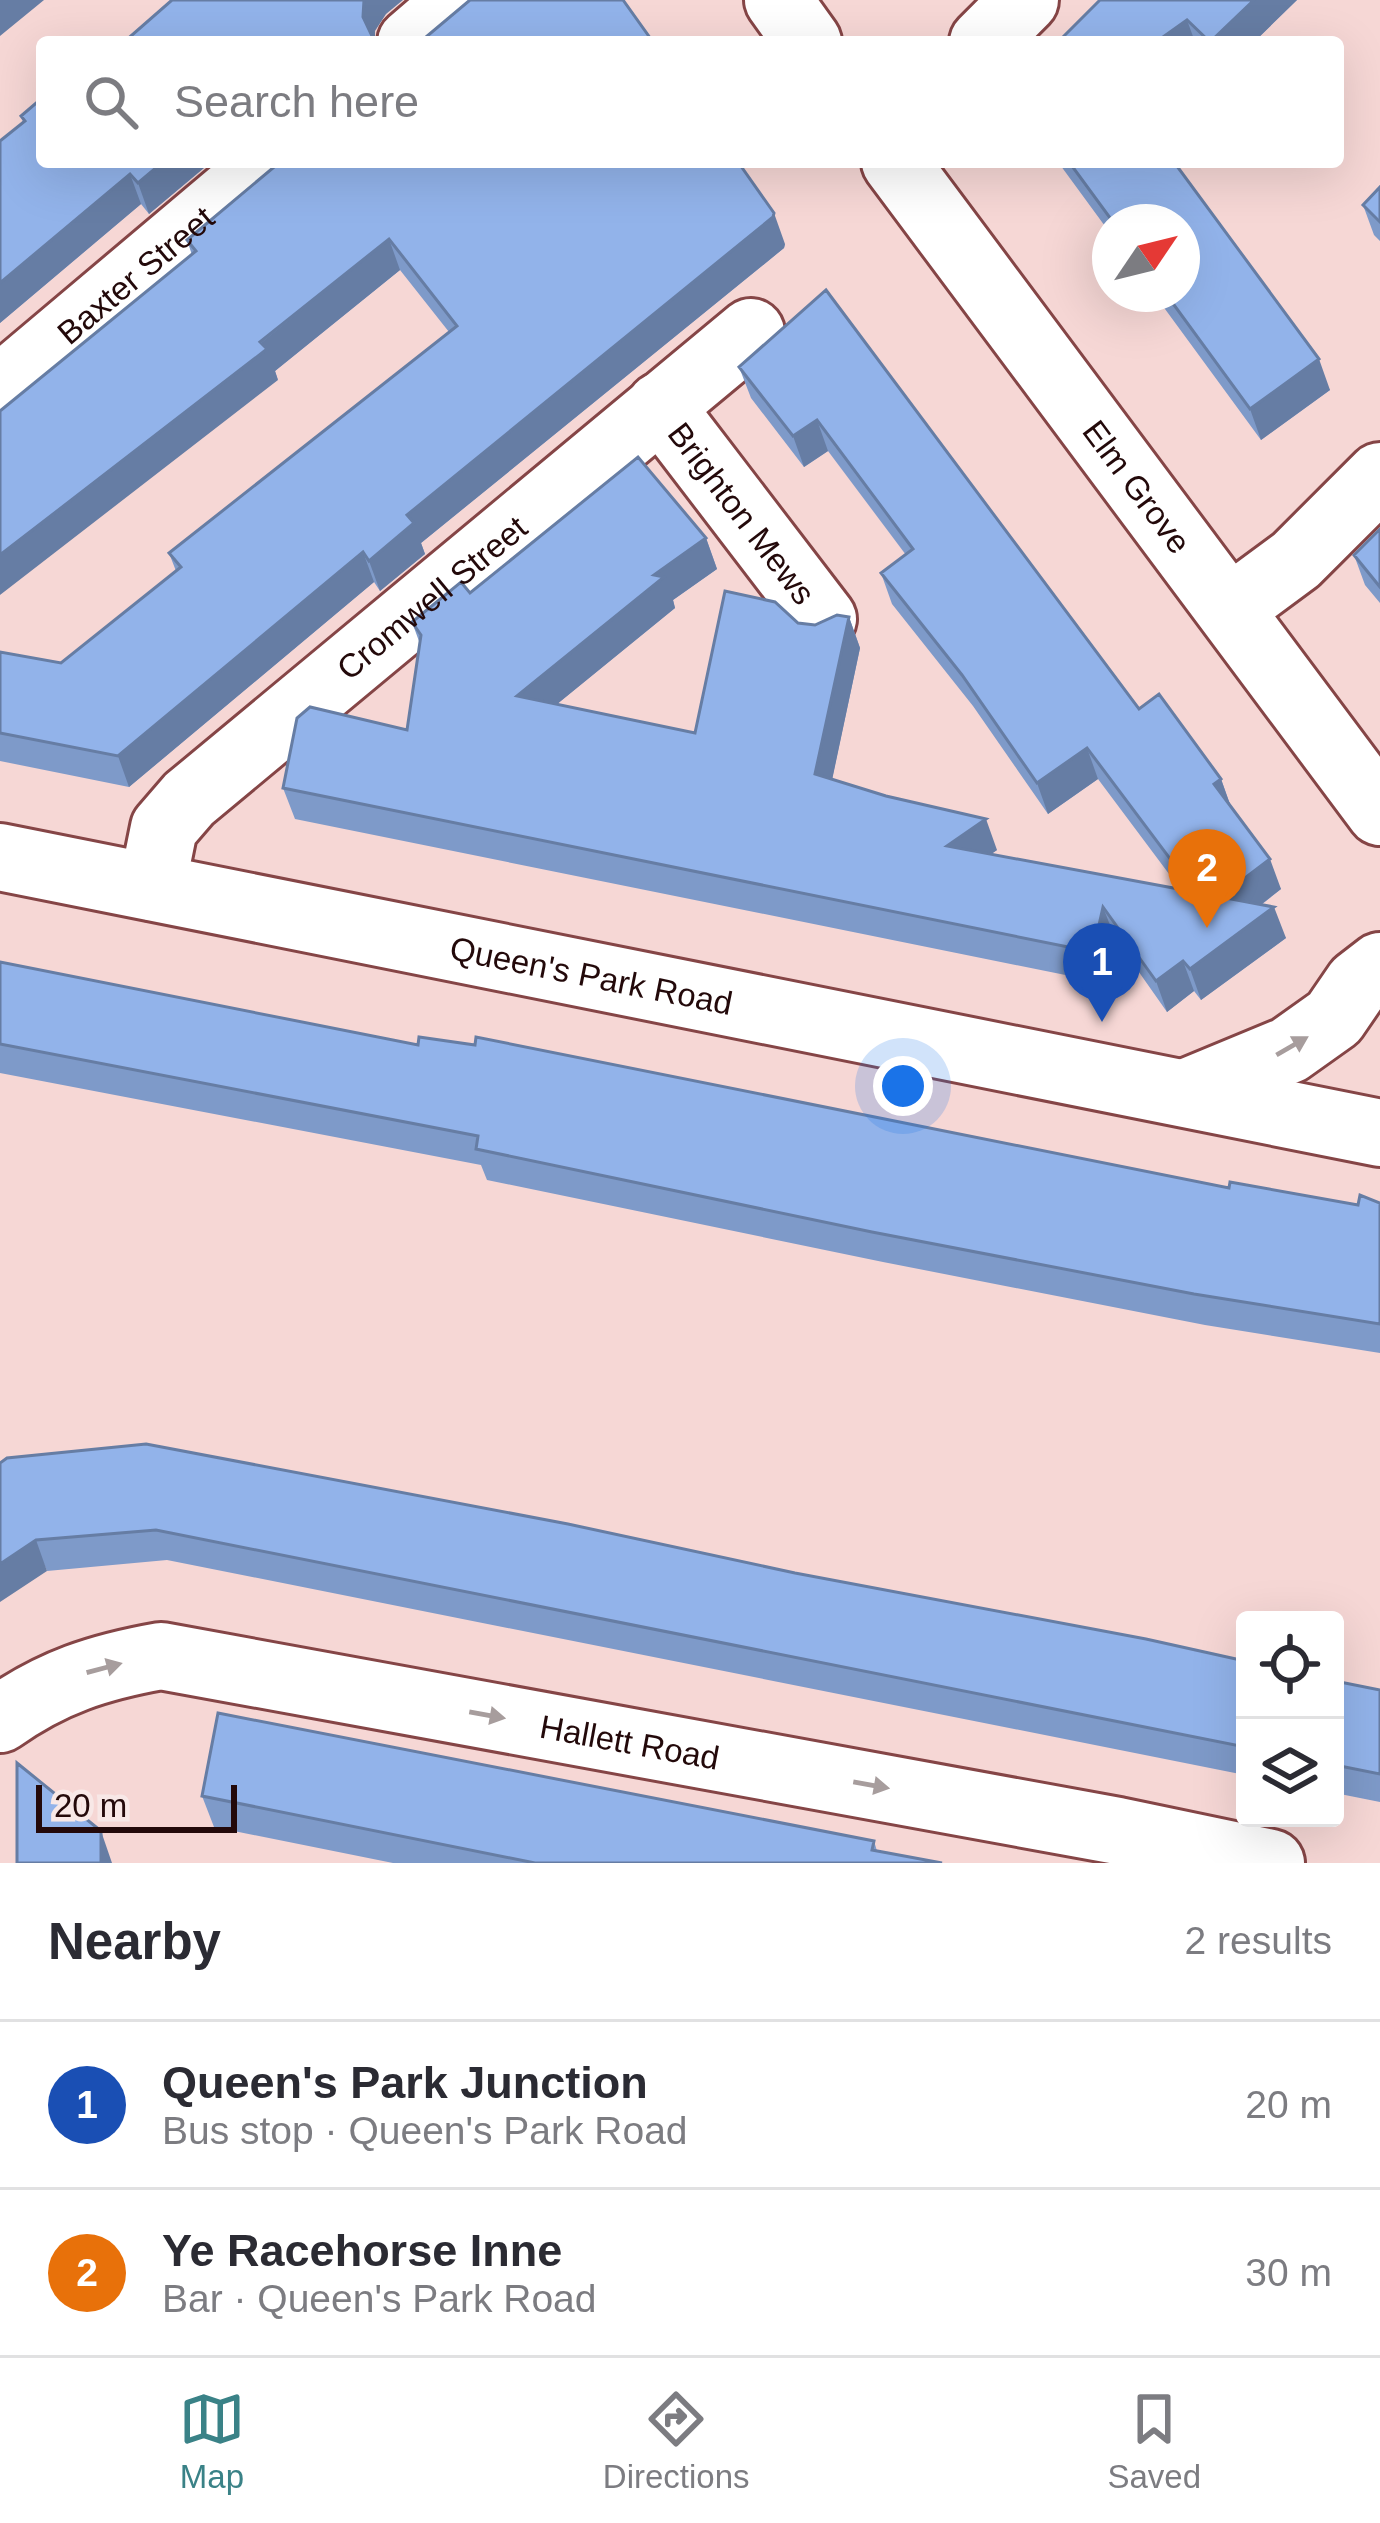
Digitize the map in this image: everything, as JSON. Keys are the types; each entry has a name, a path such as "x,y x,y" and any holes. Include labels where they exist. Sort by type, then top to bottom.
{"street":[{"path":"418,36 460,0"},
{"path":"778,0 804,36"},
{"path":"989,36 1025,0"},
{"name":"Baxter Street","path":"0,389 261,168"},
{"name":"Elm Grove","path":"900,168 1380,812"},
{"name":"Cromwell Street","path":"152,887 164,828 189,800 751,332"},
{"name":"Brighton Mews","path":"660,406 823,619"},
{"path":"1231,608 1296,560 1380,476"},
{"name":"Queen's Park Road","path":"0,857 1380,1132"},
{"path":"1185,1093 1289,1050 1334,1018 1358,983 1380,966"},
{"name":"Hallett Road","path":"0,1719 29,1698 97,1668 161,1656 1270,1863"}],"building":[{"path":"172,0 364,0 363,17 372,36 131,36"},
{"path":"470,0 623,0 649,36 427,36"},
{"path":"1100,0 1254,0 1216,36 1204,36 1187,20 1164,36 1064,36"},
{"path":"36,103 36,168 156,168 138,183 130,174 0,283 0,141 25,121 21,116"},
{"path":"273,168 742,168 774,213 407,515 414,523 369,561 363,552 118,756 0,733 0,652 61,663 181,567 169,553 457,326 389,239 260,342 267,349 0,555 0,411 196,251 187,240"},
{"path":"1073,168 1178,168 1319,359 1250,409 1179,312 1200,312 1200,204 1100,204"},
{"path":"1380,187 1380,222 1363,205"},
{"path":"826,290 1139,709 1159,694 1221,779 1214,784 1270,859 1220,897 1274,907 1190,969 1183,961 1156,981 1103,907 1093,952 283,788 297,718 310,707 407,730 421,635 412,622 461,582 470,593 638,457 706,538 654,575 664,577 517,696 695,733 725,591 775,602 798,623 815,625 837,615 849,617 815,774 986,819 947,846 1195,892 1087,748 1037,783 962,675 881,573 913,549 817,420 793,436 739,367"},
{"path":"1380,529 1380,587 1354,555"},
{"path":"0,962 418,1045 419,1037 475,1045 476,1037 1229,1188 1230,1182 1358,1205 1360,1195 1380,1203 1380,1324 1194,1294 872,1232 476,1149 478,1136 0,1044"},
{"path":"146,1444 1236,1659 1236,1745 156,1530 36,1540 0,1564 0,1463 7,1458"},
{"path":"1344,1683 1380,1690 1380,1774 1344,1767"},
{"path":"218,1713 874,1841 872,1850 942,1863 535,1863 202,1796"},
{"path":"17,1763 101,1831 101,1863 17,1863"}],"place":[{"name":"Ye Racehorse Inne","path":"1207,928"},
{"name":"Queen's Park Junction","path":"1102,1022"}]}
